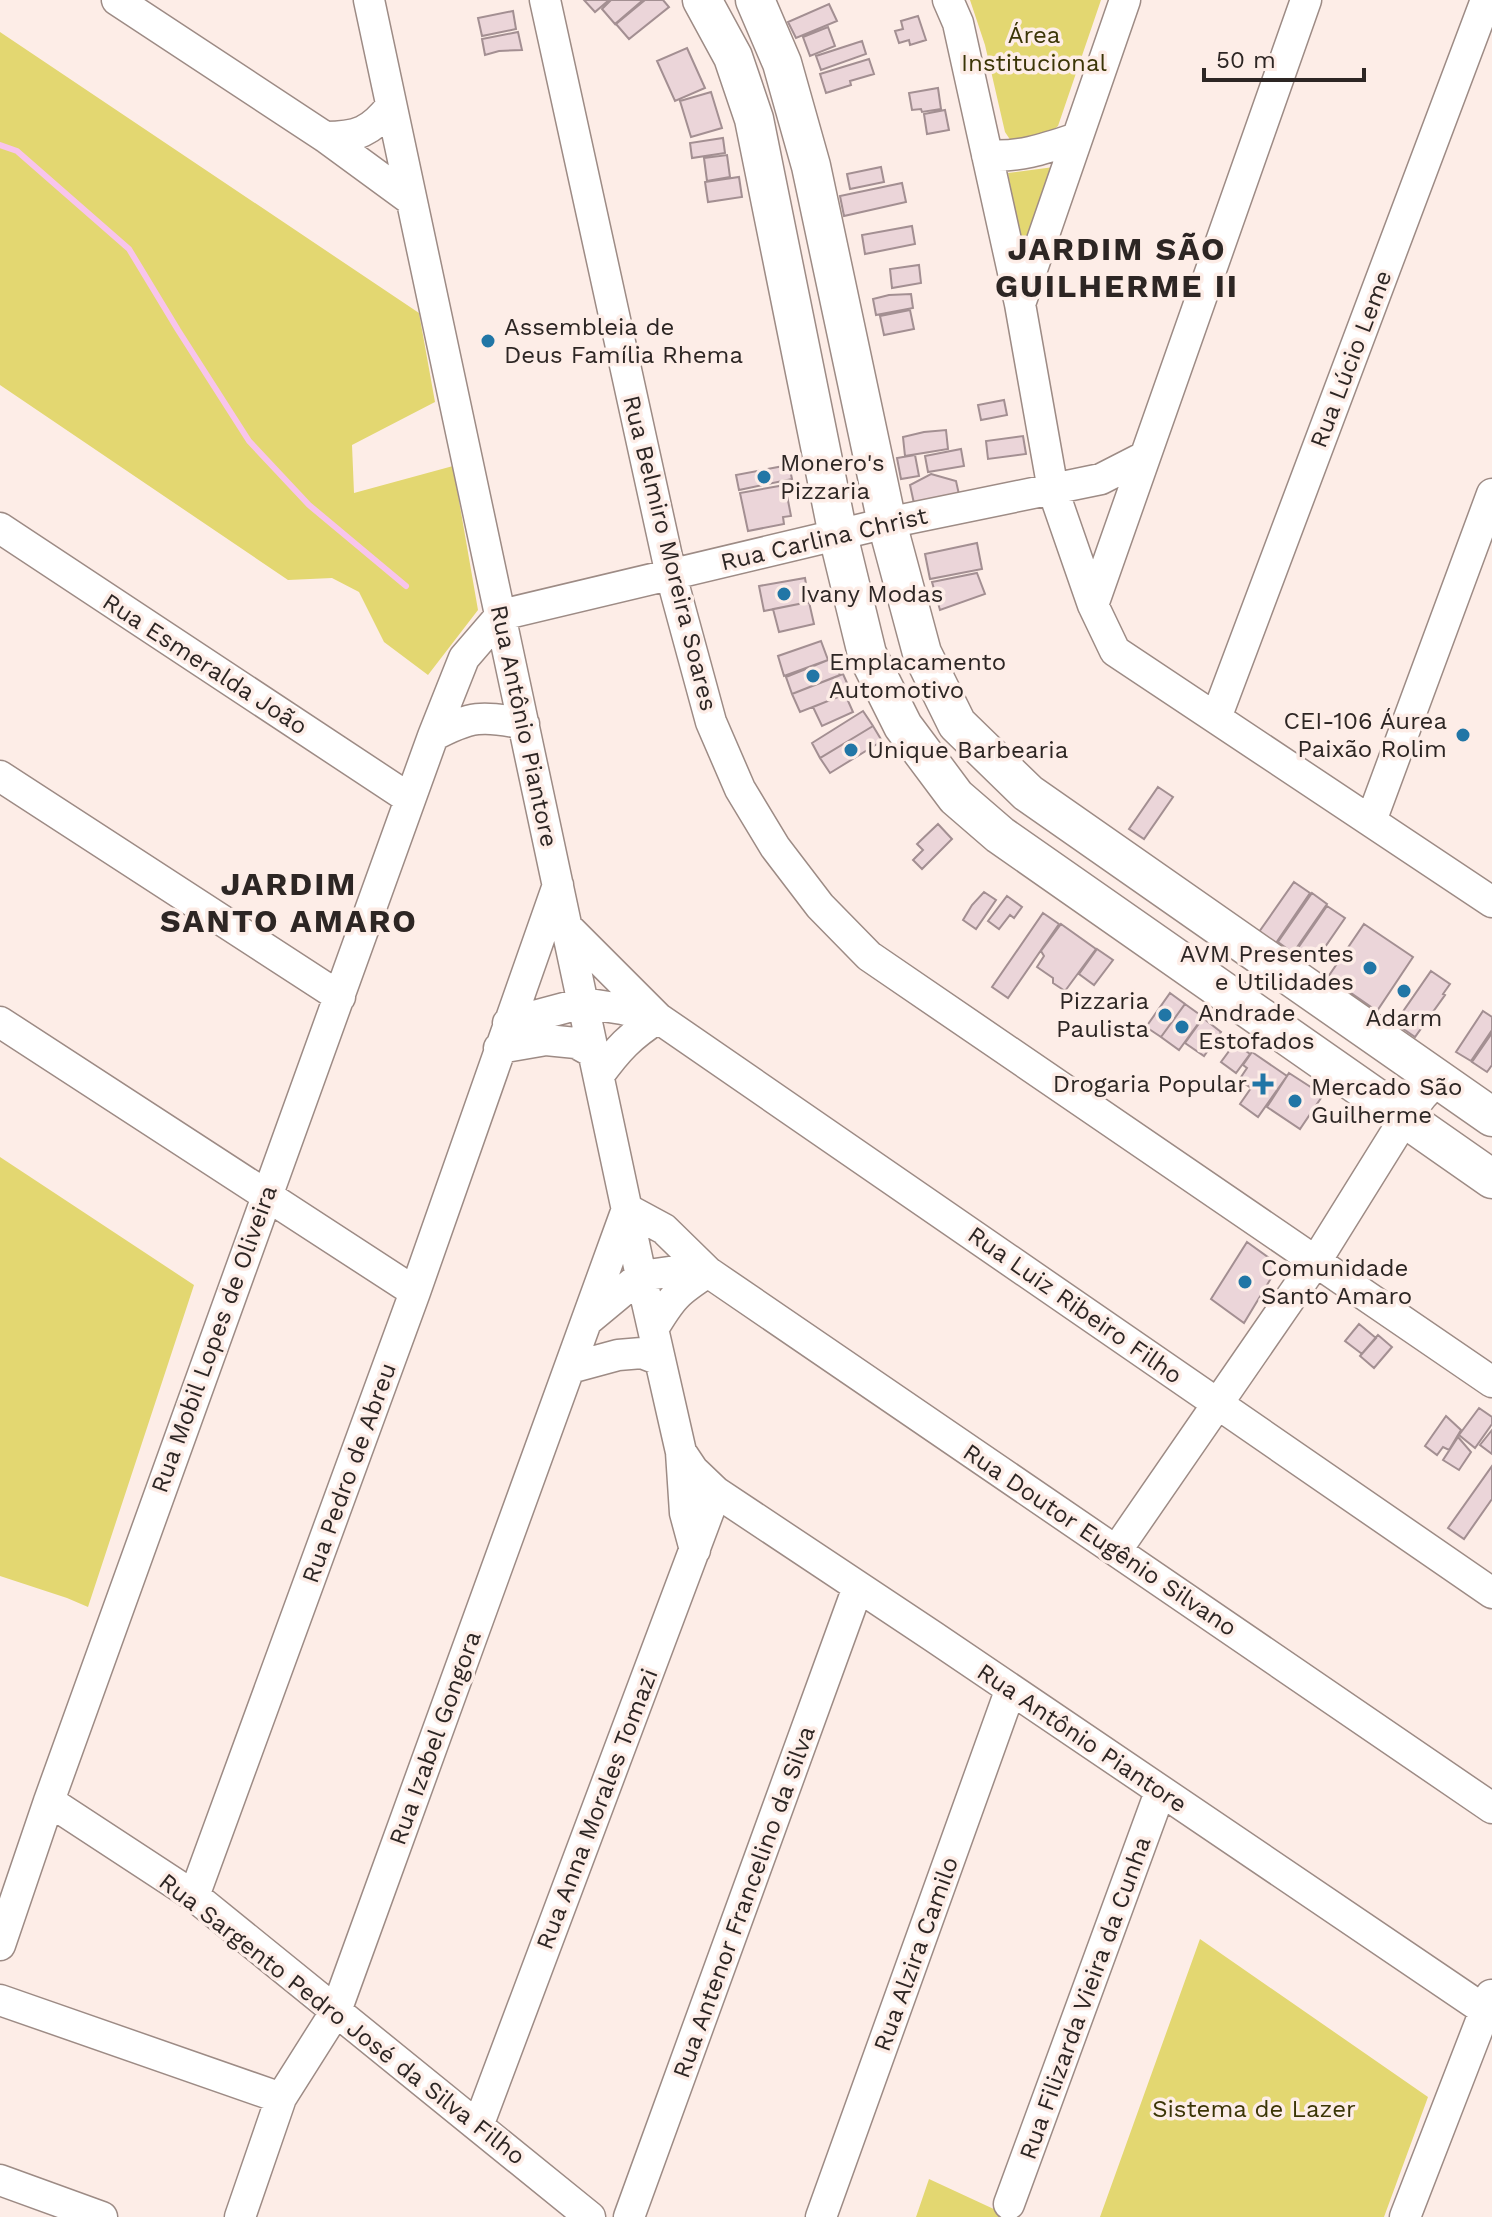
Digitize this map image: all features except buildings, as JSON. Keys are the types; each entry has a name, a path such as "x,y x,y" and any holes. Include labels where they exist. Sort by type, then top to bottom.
{"main road":[{"path":"702,0 733,57 754,119 838,535 867,654 903,726 956,797 1000,835 1492,1179"},
{"path":"755,0 782,63 811,166 887,523 922,653 957,724 1028,793 1492,1117"}],"street":[{"path":"117,0 325,137 411,200"},
{"name":"Rua Antônio Piantore","path":"369,0 681,1452 685,1513 695,1550"},
{"name":"Rua Belmiro Moreira Soares","path":"545,0 671,575 711,722 740,789 775,847 820,906 869,956 1492,1382"},
{"path":"948,0 958,23 1020,304 1053,490 1093,605 1115,651 1492,902"},
{"path":"1020,304 1125,0"},
{"path":"1093,605 1306,0"},
{"name":"Rua Lúcio Leme","path":"1216,718 1486,0"},
{"path":"325,137 348,137 368,130 381,120 391,106"},
{"path":"987,155 1006,157 1026,154 1077,138"},
{"name":"Rua Carlina Christ","path":"501,615 887,523 1101,479 1144,457"},
{"path":"1371,821 1492,494"},
{"name":"Rua Esmeralda João","path":"0,528 410,799"},
{"name":"Rua Mobil Lopes de Oliveira","path":"0,1945 9,1880 49,1801 433,736 464,658 501,615"},
{"path":"433,736 461,721 492,717 524,724"},
{"path":"0,776 340,997"},
{"name":"Rua Pedro de Abreu","path":"194,1896 415,1292 558,884"},
{"name":"Rua Luiz Ribeiro Filho","path":"567,927 658,1018 1492,1593"},
{"path":"504,1036 583,1003"},
{"name":"Rua Luiz Ribeiro Filho","path":"583,1003 658,1018"},
{"path":"504,1036 576,1043 596,1064 658,1018"},
{"path":"0,1022 415,1292"},
{"path":"1116,1551 1316,1261 1405,1118 1439,1078"},
{"name":"Rua Doutor Eugênio Silvano","path":"627,1209 664,1229 708,1272 1492,1808"},
{"name":"Rua Izabel Gongora","path":"240,2217 281,2098 336,2011 627,1209"},
{"path":"587,1321 641,1276 690,1269 708,1272"},
{"path":"653,1329 669,1301 681,1289 708,1272"},
{"path":"570,1368 618,1355 642,1353 660,1360"},
{"name":"Rua Antônio Piantore","path":"681,1452 693,1470 716,1492 1160,1792 1490,2006"},
{"name":"Rua Anna Morales Tomazi","path":"478,2126 716,1492"},
{"name":"Rua Antenor Francelino da Silva","path":"629,2217 858,1587"},
{"name":"Rua Alzira Camilo","path":"821,2217 1010,1691"},
{"name":"Rua Filizarda Vieira da Cunha","path":"1009,2204 1160,1792"},
{"name":"Rua Sargento Pedro José da Silva Filho","path":"49,1801 194,1896 590,2217"},
{"path":"0,2000 281,2098"},
{"path":"1405,2217 1490,2006"},
{"path":"0,2180 102,2217"}],"green space":[{"name":"Área Institucional","path":"970,0 1101,0 1058,126 1048,134 1011,141 1005,132 985,45"},
{"path":"0,32 419,313 435,402 352,445 354,493 453,466 478,610 428,675 384,642 359,592 332,578 288,580 0,385"},
{"path":"1054,167 1023,259 1008,173"},
{"path":"0,1157 194,1285 88,1607 0,1576"},
{"name":"Sistema de Lazer","path":"1200,1939 1428,2097 1384,2217 1100,2217"},
{"path":"929,2179 1011,2217 916,2217"}],"waterway":[{"path":"0,145 17,151 129,249 249,441 309,505 406,586"}],"place":[{"name":"Assembleia de Deus Família Rhema","path":"488,341"},
{"name":"Monero's Pizzaria","path":"764,477"},
{"name":"Ivany Modas","path":"784,594"},
{"name":"Emplacamento Automotivo","path":"813,676"},
{"name":"CEI-106 Áurea Paixão Rolim","path":"1463,735"},
{"name":"Unique Barbearia","path":"851,750"},
{"name":"AVM Presentes e Utilidades","path":"1370,968"},
{"name":"Adarm","path":"1404,991"},
{"name":"Pizzaria Paulista","path":"1165,1015"},
{"name":"Andrade Estofados","path":"1182,1027"},
{"name":"Drogaria Popular","path":"1263,1084"},
{"name":"Mercado São Guilherme","path":"1295,1101"},
{"name":"Comunidade Santo Amaro","path":"1245,1282"}],"district":[{"name":"JARDIM SÃO GUILHERME II","path":"1117,268"},
{"name":"JARDIM SANTO AMARO","path":"289,902"}]}
